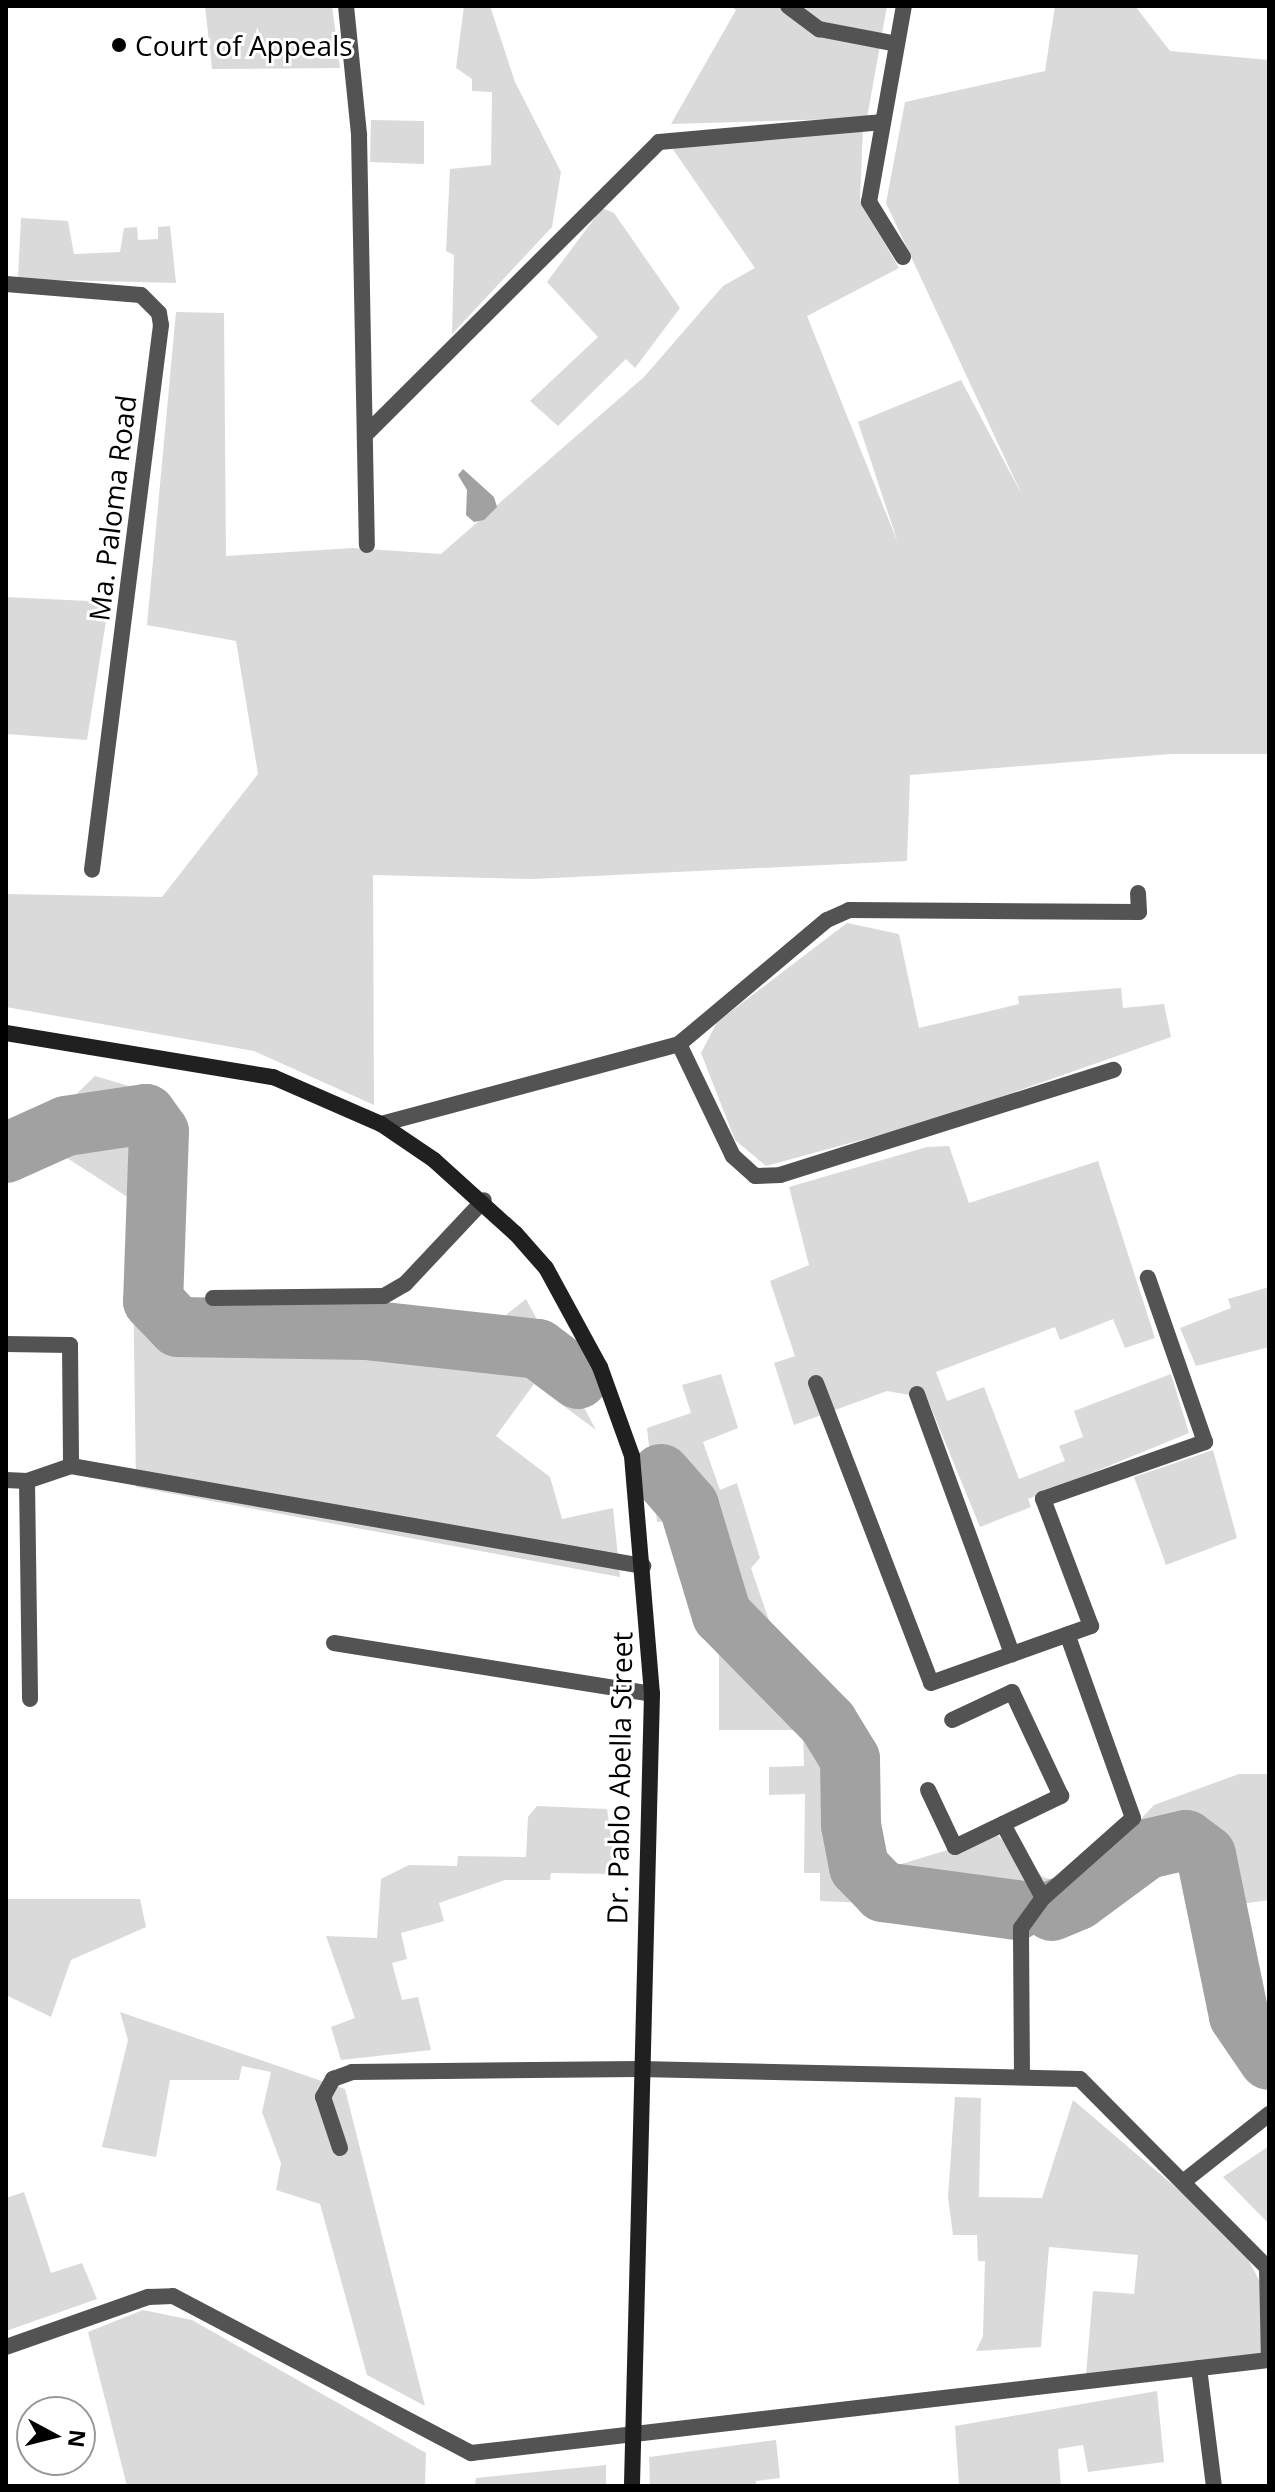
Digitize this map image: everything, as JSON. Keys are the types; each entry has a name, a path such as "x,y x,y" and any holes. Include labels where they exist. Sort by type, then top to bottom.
{"street":[{"path":"346,6 359,135 367,545"},
{"path":"788,6 819,29 897,44"},
{"path":"903,257 869,202 904,6"},
{"path":"365,435 659,142 883,122"},
{"name":"Ma. Paloma Road","path":"6,284 141,295 159,313 161,325 92,870"},
{"path":"381,1124 679,1044 827,920 849,910 1139,912 1138,893"},
{"name":"Dr. Pablo Abella Street","path":"6,1033 273,1077 381,1124 484,1200 546,1268 600,1367 632,1456 652,1694 639,2069 632,2486"},
{"path":"679,1044 733,1156 755,1176 780,1175 1114,1070"},
{"path":"213,1298 384,1296 405,1284 484,1200"},
{"path":"816,1383 931,1683 1091,1626 1043,1499 1205,1442 1148,1278"},
{"path":"6,1344 70,1345 71,1466"},
{"path":"917,1394 1012,1654"},
{"path":"6,1480 27,1481 71,1466 643,1566"},
{"path":"27,1481 30,1699"},
{"path":"1022,2077 1021,1928 1043,1898 1133,1818 1067,1634"},
{"path":"334,1643 652,1694"},
{"path":"928,1790 955,1847 1061,1796 1012,1692 952,1720"},
{"path":"1003,1824 1043,1898"},
{"path":"6,2347 148,2297 173,2296 471,2453 1269,2360 1267,2267 1080,2079 639,2069 352,2072 333,2079 323,2097 340,2148"},
{"path":"1183,2182 1269,2114"},
{"path":"1199,2368 1214,2486"}],"shaded area":[{"path":"205,6 332,6 340,68 212,69"},
{"path":"464,6 490,6 515,82 561,172 552,227 452,334 454,255 446,251 450,169 491,165 492,92 472,91 472,79 456,68"},
{"path":"731,6 887,6 867,118 671,124 736,10"},
{"path":"1055,6 1135,6 1170,51 1269,60 1269,754 1171,754 910,775 907,861 532,879 373,875 374,1105 254,1051 6,1007 6,894 162,897 258,774 236,641 147,625 176,312 224,313 226,556 353,548 441,554 644,377 723,286 755,268 670,145 863,128 860,201 899,268 807,316 898,543 858,422 961,380 1022,495 886,203 905,102 1045,71"},
{"path":"371,120 424,121 424,164 370,162"},
{"path":"602,208 614,213 680,308 635,368 626,359 558,426 530,401 598,337 547,282"},
{"path":"21,218 68,221 74,254 120,252 124,228 137,227 138,240 158,239 158,227 170,226 176,283 18,279"},
{"path":"463,469 494,497 497,507 484,520 474,522 466,515 467,490 458,475"},
{"path":"6,597 109,602 87,740 6,734"},
{"path":"847,923 899,934 919,1028 1019,1004 1018,996 1121,988 1123,1008 1164,1004 1171,1037 938,1119 766,1166 735,1140 701,1053 717,1022"},
{"path":"95,1076 170,1098 170,1271 197,1314 422,1331 462,1323 478,1337 526,1299 596,1430 534,1384 496,1436 550,1477 562,1519 613,1508 620,1577 136,1487 132,1200 33,1136"},
{"path":"949,1146 969,1203 1098,1161 1155,1338 1125,1348 1113,1319 1060,1340 1055,1327 936,1372 947,1401 984,1387 1019,1479 1065,1461 1059,1446 1083,1437 1074,1411 1171,1374 1189,1433 1028,1499 1031,1507 980,1527 927,1398 887,1391 794,1425 774,1363 795,1356 770,1281 809,1265 789,1187 927,1147"},
{"path":"1269,1287 1269,1347 1196,1366 1180,1328 1231,1308 1228,1299"},
{"path":"721,1374 738,1428 703,1442 720,1490 737,1483 760,1558 751,1568 784,1664 836,1715 885,1869 997,1835 1043,1877 1077,1887 1154,1805 1239,1774 1269,1774 1269,1900 1212,1908 1195,1862 1159,1869 1065,1934 1008,1919 961,1919 959,1907 820,1901 820,1873 804,1873 805,1794 769,1795 769,1767 804,1766 803,1730 719,1730 719,1640 695,1616 689,1520 657,1522 647,1428 691,1413 682,1385"},
{"path":"1213,1450 1237,1538 1166,1565 1134,1477"},
{"path":"537,1806 607,1809 616,1874 551,1873 550,1880 505,1880 439,1903 444,1921 401,1933 407,1959 392,1963 402,2000 418,1997 431,2050 341,2060 331,2027 355,2018 326,1936 377,1938 381,1879 409,1865 457,1866 458,1856 526,1857 528,1817"},
{"path":"6,1899 140,1899 146,1927 71,1960 51,2017 6,1995"},
{"path":"120,2012 345,2089 425,2406 367,2375 320,2204 276,2190 281,2163 262,2112 271,2072 242,2066 239,2080 170,2080 156,2157 102,2147 128,2040"},
{"path":"955,2097 981,2098 979,2197 1042,2198 1073,2100 1180,2191 1247,2257 1260,2282 1262,2354 1086,2375 1093,2291 1134,2294 1138,2255 1049,2247 1041,2347 976,2351 983,2336 985,2261 978,2261 977,2235 953,2235 948,2197"},
{"path":"1269,2146 1269,2224 1223,2177"},
{"path":"24,2192 51,2273 82,2263 97,2299 6,2331 6,2198"},
{"path":"143,2310 192,2320 426,2453 425,2486 127,2486 88,2332"},
{"path":"1157,2391 1164,2462 1088,2472 1083,2445 1058,2449 1061,2486 959,2486 955,2426"},
{"path":"776,2440 780,2478 756,2481 756,2486 650,2486 649,2457"},
{"path":"606,2465 606,2486 475,2486 476,2478"}],"waterway":[{"path":"6,1153 66,1126 146,1114 159,1132 153,1301 178,1327 366,1330 538,1349 578,1379"},
{"path":"661,1474 689,1506 722,1615 828,1723 850,1759 851,1825 859,1867 883,1892 1017,1910"},
{"path":"1052,1911 1078,1900 1147,1849 1186,1840 1206,1855 1239,2016 1269,2060"}],"place":[{"name":"Court of Appeals","path":"119,45"}]}
